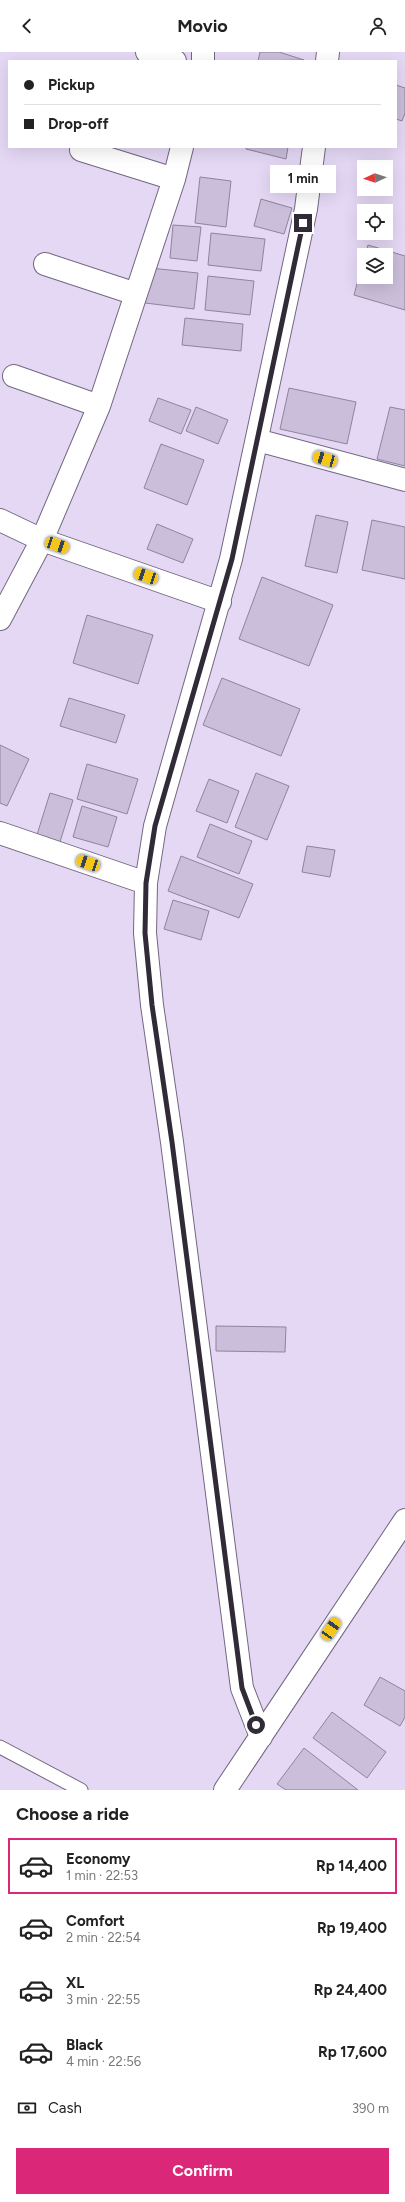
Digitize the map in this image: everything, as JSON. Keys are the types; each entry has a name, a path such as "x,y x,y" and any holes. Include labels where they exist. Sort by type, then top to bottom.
{"street":[{"path":"147,52 172,60"},
{"path":"0,619 42,540 99,406 174,179 182,148"},
{"path":"261,1737 242,1688 172,1142 152,1005 145,933 146,883 155,826 232,559 306,208 314,148"},
{"path":"81,150 174,179"},
{"path":"45,264 136,294"},
{"path":"14,376 99,406"},
{"path":"257,440 405,480"},
{"path":"0,520 42,540 220,602"},
{"path":"0,833 146,883"},
{"path":"225,1790 405,1520"}],"lane":[{"path":"0,1747 81,1790"}],"building":[{"path":"260,52 279,52 304,60 258,60"},
{"path":"397,85 405,88 405,113 402,121 397,119"},
{"path":"246,148 288,148 286,159"},
{"path":"200,177 231,181 226,227 195,223"},
{"path":"261,199 292,208 284,234 254,226"},
{"path":"173,225 201,227 197,261 170,258"},
{"path":"211,233 265,239 261,271 208,265"},
{"path":"368,245 378,248 367,248"},
{"path":"393,252 405,256 405,310 354,295 357,284 393,284"},
{"path":"141,267 198,273 194,309 137,302"},
{"path":"208,276 254,281 250,315 205,310"},
{"path":"185,318 243,324 241,351 182,345"},
{"path":"289,388 356,402 347,444 280,429"},
{"path":"158,398 191,410 181,434 149,421"},
{"path":"196,407 228,420 218,444 186,431"},
{"path":"390,407 405,410 405,466 377,459"},
{"path":"161,444 204,460 187,505 144,488"},
{"path":"316,515 348,522 337,573 305,566"},
{"path":"372,520 405,527 405,579 362,570"},
{"path":"157,524 193,539 183,563 147,549"},
{"path":"262,577 333,605 309,666 239,639"},
{"path":"87,615 153,635 138,684 73,663"},
{"path":"222,678 300,709 281,756 203,725"},
{"path":"69,698 125,715 116,743 60,726"},
{"path":"0,745 29,759 7,806 0,803"},
{"path":"87,764 138,779 127,814 77,799"},
{"path":"256,773 289,786 267,840 235,827"},
{"path":"209,779 239,791 227,823 196,811"},
{"path":"50,793 73,800 59,845 36,838"},
{"path":"82,806 117,817 108,847 73,837"},
{"path":"210,824 252,841 239,874 197,857"},
{"path":"307,846 335,850 330,877 302,872"},
{"path":"181,856 253,884 239,918 168,891"},
{"path":"173,900 209,911 201,940 164,929"},
{"path":"216,1326 286,1327 285,1352 216,1351"},
{"path":"380,1677 405,1691 405,1717 400,1726 364,1705"},
{"path":"332,1712 386,1752 367,1778 313,1738"},
{"path":"304,1748 358,1790 286,1790 277,1784"}],"route":[{"path":"256,1725 242,1688 172,1142 152,1005 145,933 146,883 155,826 232,559 303,223"}]}
